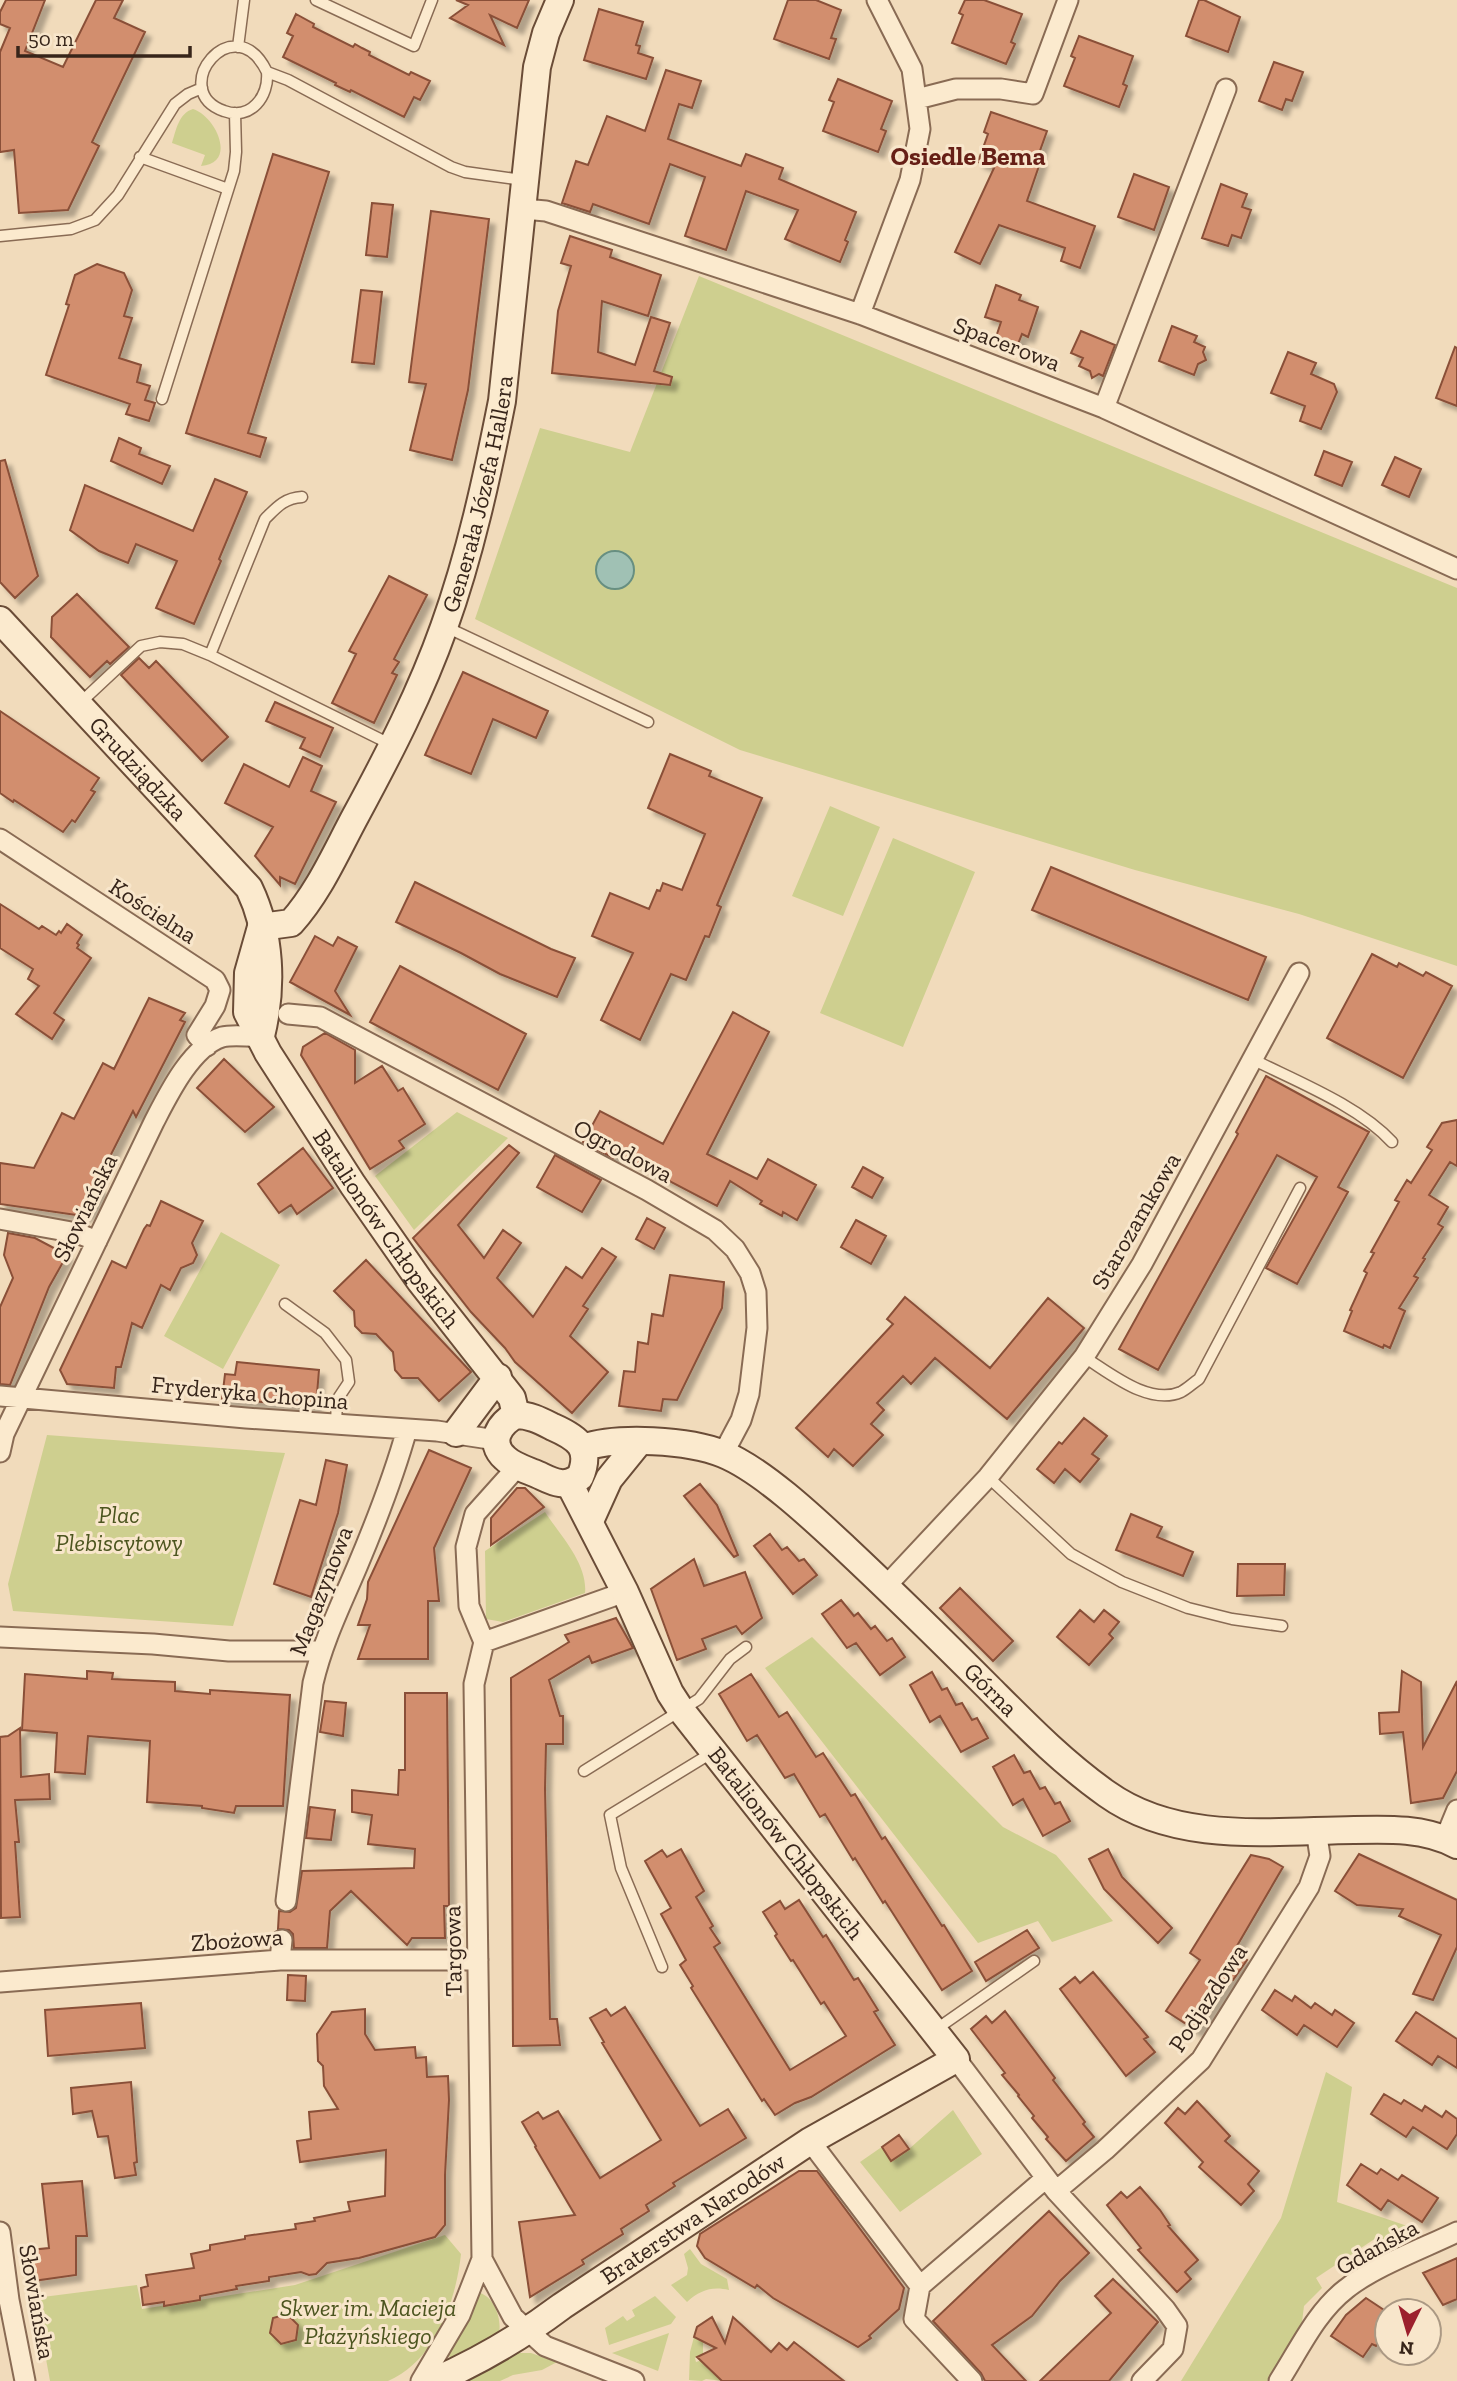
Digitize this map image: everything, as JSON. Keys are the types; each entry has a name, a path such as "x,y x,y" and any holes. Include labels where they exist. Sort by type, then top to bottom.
{"street":[{"name":"Generała Józefa Hallera","path":"261,927 291,923 309,902 421,687 445,626 489,467 502,401 537,67 546,33 560,0"},
{"path":"860,314 910,180 920,129 912,69 877,0"},
{"path":"917,99 956,89 1001,89 1033,94 1068,0"},
{"path":"1104,408 1226,89"},
{"name":"Spacerowa","path":"523,209 546,211 860,314 1104,408 1457,569"},
{"name":"Grudziądzka","path":"0,620 249,888 260,912 261,927"},
{"name":"Kościelna","path":"0,839 215,980 220,990 215,1006 197,1035 207,1046"},
{"path":"261,927 268,953 269,975 268,1009 261,1036"},
{"name":"Starozamkowa","path":"886,1586 988,1477 1084,1357 1142,1264 1299,973"},
{"name":"Ogrodowa","path":"288,1014 320,1017 647,1190 715,1230 735,1249 750,1273 756,1292 757,1328 749,1394 741,1420 723,1454"},
{"name":"Słowiańska","path":"0,1452 4,1434 21,1398 180,1074 207,1046 223,1037 261,1036"},
{"name":"Batalionów Chłopskich","path":"261,1036 268,1053 359,1194 420,1281 498,1377 512,1398 516,1415"},
{"path":"0,1219 77,1233 97,1241"},
{"path":"456,1433 498,1377"},
{"name":"Fryderyka Chopina","path":"0,1395 456,1433 496,1440"},
{"path":"516,1415 528,1415 573,1436 583,1448 586,1464 580,1477 569,1483 558,1483 506,1460 499,1451 496,1440 498,1430 504,1421 516,1415"},
{"name":"Magazynowa","path":"286,1901 313,1683 320,1651 359,1563 407,1429"},
{"name":"Górna","path":"583,1448 600,1442 692,1445 723,1454 753,1471 817,1521 1051,1749 1108,1794 1151,1817 1196,1828 1251,1832 1404,1831 1451,1842"},
{"path":"590,1521 609,1479 639,1442"},
{"path":"518,1466 475,1514 466,1547 470,1606 484,1643 625,1592"},
{"name":"Batalionów Chłopskich","path":"569,1483 625,1592 670,1693 681,1710 935,2030 1051,2184 1165,2309 1177,2326 1173,2349 1142,2381"},
{"path":"0,1637 153,1644 229,1651 320,1651"},
{"name":"Targowa","path":"421,2381 460,2315 482,2259 474,1684 484,1643"},
{"path":"1451,1842 1457,1810"},
{"name":"Podjazdowa","path":"920,2286 1051,2184 1105,2150 1201,2060 1309,1887 1320,1856 1317,1830"},
{"path":"280,1960 282,1940"},
{"name":"Zbożowa","path":"0,1982 280,1960 478,1960"},
{"name":"Braterstwa Narodów","path":"434,2381 471,2365 529,2331 562,2306 810,2141 957,2060"},
{"path":"810,2141 920,2286 914,2319 972,2381"},
{"name":"Słowiańska","path":"0,2232 5,2301 25,2381"},
{"name":"Gdańska","path":"1279,2381 1318,2319 1344,2290 1362,2278 1457,2232"},
{"name":"Targowa","path":"482,2259 513,2317 545,2346 634,2381"}],"lane":[{"path":"238,47 244,0"},
{"path":"316,0 414,46 432,0"},
{"path":"238,47 251,51 261,60 267,72 268,84 264,95 247,111 224,112 214,106 202,88 206,63 214,54 225,48 238,47"},
{"path":"267,72 288,80 451,167 465,172 524,180"},
{"path":"0,236 71,229 95,220 118,195 175,104 202,88"},
{"path":"162,399 228,189 236,152 235,113"},
{"path":"140,157 228,189"},
{"path":"210,655 265,519 281,503 302,497"},
{"path":"445,626 648,722"},
{"path":"79,704 141,646 160,642 183,644 392,745"},
{"path":"1254,1060 1357,1113 1379,1128 1392,1142"},
{"path":"1084,1357 1145,1392 1172,1394 1182,1391 1199,1378 1300,1188"},
{"path":"285,1304 326,1333 346,1360 349,1382 337,1400 336,1424"},
{"path":"988,1477 1072,1554 1122,1582 1188,1608 1232,1619 1282,1626"},
{"path":"584,1771 699,1699 730,1659 746,1647"},
{"path":"662,1967 621,1868 610,1815 713,1751"},
{"path":"935,2030 1034,1961"}],"green space":[{"path":"193,109 202,114 216,130 221,149 212,163 201,166 205,155 172,143 181,118"},
{"path":"699,276 1457,588 1457,966 1299,914 1135,870 740,750 475,619 540,428 630,452"},
{"path":"830,806 880,827 843,916 792,896"},
{"path":"893,838 975,872 903,1047 820,1013"},
{"path":"457,1112 508,1138 414,1230 375,1176"},
{"path":"221,1232 280,1265 223,1369 164,1336"},
{"name":"Plac Plebiscytowy","path":"47,1435 285,1453 233,1626 13,1611 8,1584"},
{"path":"545,1512 578,1561 585,1582 585,1593 503,1622 486,1619 485,1551"},
{"path":"812,1637 1003,1827 1056,1855 1113,1921 1052,1942 1038,1921 978,1943 765,1668"},
{"path":"1326,2072 1352,2087 1337,2202 1419,2230 1381,2247 1376,2238 1316,2278 1322,2288 1304,2306 1302,2322 1267,2381 1181,2381 1281,2218"},
{"path":"953,2110 982,2154 900,2212 860,2162 899,2135 909,2149"},
{"name":"Skwer im. Macieja Płażyńskiego","path":"445,2235 461,2254 448,2310 440,2328 419,2359 388,2381 50,2381 35,2298 137,2285 142,2309 295,2285"},
{"path":"690,2249 701,2264 727,2279 729,2290 706,2290 687,2302 671,2285 687,2275 684,2254"},
{"path":"480,2293 489,2299 496,2309 499,2333 453,2360 449,2352 463,2330"},
{"path":"655,2296 676,2317 671,2324 609,2345 605,2328 623,2316 627,2321 635,2316 632,2310"},
{"path":"669,2333 658,2371 612,2353"},
{"path":"694,2337 703,2342 703,2354 695,2358 696,2362 705,2359 723,2381 689,2380 690,2352"},
{"path":"517,2353 531,2353 557,2362 542,2370 513,2375 500,2381 467,2381"}],"shaded area":[{"path":"615,551 629,556 634,570 629,584 615,589 601,584 596,570 601,556"}],"building":[{"path":"6,0 45,0 25,51 63,67 96,0 123,0 114,18 145,32 92,142 99,146 68,210 19,213 14,150 0,152 0,52 10,28 0,24 0,12"},
{"path":"456,0 529,0 517,28 490,15 504,45 450,18 468,5"},
{"path":"788,0 816,0 841,10 831,38 836,39 829,59 774,39"},
{"path":"965,0 984,0 1022,14 1011,42 1015,44 1006,64 952,43 963,15 959,13"},
{"path":"1199,0 1240,17 1228,52 1186,36"},
{"path":"599,9 643,22 636,45 640,46 638,53 653,58 646,79 584,60"},
{"path":"296,14 314,24 313,27 353,47 355,44 370,52 369,55 409,75 411,72 430,81 420,100 414,97 404,117 283,57 293,36 287,33"},
{"path":"1079,36 1133,56 1123,84 1127,86 1119,107 1064,86 1075,58 1071,56"},
{"path":"1274,62 1303,72 1292,101 1286,99 1282,110 1259,101"},
{"path":"666,70 701,81 692,108 679,104 668,139 741,166 746,154 783,168 779,179 856,212 840,262 785,239 798,210 746,191 726,250 685,236 705,177 670,164 649,224 593,204 590,212 562,203 576,161 588,165 607,116 645,131"},
{"path":"838,79 892,101 881,129 886,131 878,152 823,131 834,102 829,100"},
{"path":"991,112 1047,131 1037,159 1041,160 1027,201 1095,226 1080,268 1061,261 1065,248 999,225 980,264 955,252 994,168 978,162 988,134 984,132"},
{"path":"273,154 329,172 248,433 266,438 260,457 186,433"},
{"path":"1134,174 1169,187 1154,230 1118,217"},
{"path":"1221,184 1247,194 1242,207 1251,210 1241,238 1232,235 1228,246 1202,238"},
{"path":"372,203 393,205 387,257 366,255"},
{"path":"431,211 489,219 468,390 452,460 410,450 426,384 409,382"},
{"path":"570,236 612,250 610,257 661,275 648,316 602,301 598,352 635,365 651,317 670,323 654,371 672,377 670,385 552,373 558,311 571,266 561,263"},
{"path":"97,264 124,273 132,290 124,316 132,318 119,358 141,365 137,382 150,386 145,400 155,403 149,421 126,414 130,404 46,375 69,305 66,304 75,275"},
{"path":"996,285 1021,295 1019,300 1038,307 1028,337 1022,334 1018,344 996,337 1001,322 985,317"},
{"path":"361,290 382,292 374,364 352,362"},
{"path":"1172,326 1197,336 1194,342 1205,347 1203,352 1206,360 1198,364 1194,375 1159,361"},
{"path":"1081,331 1115,345 1103,376 1099,374 1092,378 1090,371 1079,366 1083,358 1071,353"},
{"path":"1455,347 1457,348 1457,406 1436,398"},
{"path":"1288,352 1316,363 1311,374 1334,384 1337,392 1321,429 1300,421 1305,406 1271,393"},
{"path":"119,438 141,448 139,454 170,466 162,484 111,461"},
{"path":"1324,451 1352,462 1342,486 1315,475"},
{"path":"1395,457 1421,469 1409,497 1382,485"},
{"path":"5,460 38,576 15,598 0,582 0,461"},
{"path":"215,479 247,492 194,624 156,608 177,561 136,544 128,563 99,551 70,530 85,485 193,531"},
{"path":"389,576 427,595 394,659 399,662 392,673 397,675 374,723 332,703 356,654 349,651"},
{"path":"77,594 129,647 110,664 107,661 90,677 51,637 52,617"},
{"path":"139,658 149,668 156,661 228,737 202,761 121,675"},
{"path":"463,672 548,711 536,738 493,719 471,774 425,755"},
{"path":"275,702 333,728 320,757 300,748 305,738 266,721"},
{"path":"0,711 99,778 91,790 95,792 75,822 72,820 63,832 0,793"},
{"path":"670,754 711,771 709,776 762,798 717,905 721,907 709,937 705,936 686,980 671,974 640,1040 601,1020 633,953 592,936 610,893 649,909 663,883 682,890 705,834 648,808"},
{"path":"303,757 322,766 311,791 336,802 295,884 280,877 280,885 255,856 273,827 225,803 244,764 289,787"},
{"path":"1051,867 1266,957 1248,1000 1032,910"},
{"path":"415,882 551,949 575,958 557,997 500,974 396,922"},
{"path":"0,904 39,929 42,926 56,935 59,931 61,933 67,924 82,935 77,948 91,958 54,1013 64,1020 52,1039 16,1014 39,986 28,979 33,969 0,948"},
{"path":"315,936 333,946 338,937 357,947 335,991 350,1015 290,982"},
{"path":"1372,954 1397,967 1399,963 1423,976 1426,972 1452,986 1403,1078 1327,1038"},
{"path":"400,966 526,1034 498,1090 370,1022"},
{"path":"149,998 185,1013 180,1020 185,1022 136,1117 133,1111 95,1186 101,1189 89,1213 83,1216 0,1204 0,1163 34,1168 62,1113 74,1119 103,1063 114,1069"},
{"path":"733,1012 769,1032 707,1154 757,1179 768,1159 816,1185 797,1220 783,1212 782,1216 760,1204 762,1201 730,1181 717,1206 616,1153 613,1158 583,1142 600,1111 663,1144"},
{"path":"325,1033 355,1050 355,1083 382,1066 398,1091 403,1088 425,1124 399,1141 404,1148 370,1169 301,1055 303,1047"},
{"path":"224,1059 274,1107 245,1132 197,1088"},
{"path":"1266,1076 1369,1132 1338,1187 1348,1192 1297,1284 1266,1268 1317,1177 1277,1155 1158,1370 1119,1349 1238,1134 1236,1132"},
{"path":"1457,1120 1457,1166 1450,1162 1429,1195 1448,1207 1438,1224 1443,1227 1423,1258 1425,1259 1414,1276 1418,1278 1399,1308 1405,1311 1390,1348 1384,1345 1383,1348 1344,1331 1352,1311 1350,1310 1367,1273 1364,1271 1374,1253 1371,1252 1399,1202 1395,1200 1407,1180 1411,1183 1432,1150 1427,1147 1442,1123"},
{"path":"509,1145 519,1153 458,1225 484,1258 503,1230 521,1243 497,1278 533,1317 566,1267 582,1278 602,1248 616,1257 583,1306 588,1309 570,1336 608,1372 572,1413 515,1362 471,1312 413,1238"},
{"path":"303,1148 333,1188 297,1214 291,1205 279,1213 258,1184"},
{"path":"555,1155 601,1180 582,1212 537,1187"},
{"path":"863,1167 883,1178 872,1198 852,1187"},
{"path":"161,1201 203,1221 192,1243 197,1255 193,1263 181,1268 170,1290 161,1285 142,1328 132,1323 121,1367 116,1367 114,1388 67,1384 60,1370 112,1261 126,1268 144,1229 147,1225 150,1226"},
{"path":"647,1218 665,1228 654,1249 636,1239"},
{"path":"856,1220 886,1236 871,1264 841,1247"},
{"path":"8,1233 35,1238 67,1255 49,1287 10,1385 0,1384 0,1307 13,1278 4,1255"},
{"path":"366,1260 471,1372 439,1401 418,1378 402,1378 395,1370 393,1352 376,1334 362,1333 355,1326 354,1311 334,1291"},
{"path":"670,1275 724,1282 722,1308 677,1400 663,1399 661,1411 619,1406 624,1371 635,1372 638,1342 648,1344 652,1314 663,1316"},
{"path":"905,1297 990,1368 1048,1298 1084,1328 1007,1419 935,1358 911,1384 903,1376 877,1403 884,1410 871,1424 883,1435 853,1466 834,1449 828,1457 796,1428 893,1324 887,1319"},
{"path":"237,1362 319,1370 316,1406 222,1399 225,1374 235,1375"},
{"path":"1084,1418 1107,1436 1092,1454 1099,1459 1080,1482 1065,1469 1054,1483 1037,1469 1059,1442 1062,1444"},
{"path":"429,1450 471,1468 434,1548 439,1601 428,1601 428,1659 358,1659 370,1625 358,1625 367,1599 368,1582"},
{"path":"326,1460 347,1465 338,1513 311,1597 274,1584 300,1500 316,1505"},
{"path":"700,1484 717,1505 738,1555 734,1557 684,1496"},
{"path":"517,1488 525,1488 544,1507 491,1545 491,1518"},
{"path":"1131,1514 1162,1527 1157,1537 1193,1552 1183,1576 1116,1550"},
{"path":"770,1534 782,1550 787,1547 799,1561 804,1559 817,1575 793,1594 754,1546"},
{"path":"694,1559 704,1586 745,1572 762,1618 742,1634 736,1626 702,1639 706,1649 677,1660 651,1589"},
{"path":"1238,1564 1285,1564 1284,1595 1237,1596"},
{"path":"960,1588 1013,1641 993,1661 940,1608"},
{"path":"841,1600 854,1616 858,1613 871,1629 875,1626 887,1641 892,1638 905,1657 880,1675 856,1643 847,1648 822,1614"},
{"path":"1080,1610 1094,1622 1104,1610 1119,1622 1109,1634 1113,1638 1089,1665 1057,1637"},
{"path":"616,1618 633,1648 592,1663 589,1656 549,1680 560,1716 563,1716 563,1744 546,1744 545,1789 550,2019 557,2019 560,2045 513,2046 511,1678 569,1642 565,1635"},
{"path":"87,1671 113,1673 112,1679 175,1682 175,1691 210,1694 210,1690 290,1695 283,1806 236,1806 234,1813 202,1806 147,1802 150,1741 88,1736 85,1774 55,1772 57,1733 22,1730 25,1674 87,1679"},
{"path":"1402,1671 1421,1682 1423,1747 1457,1681 1457,1771 1443,1798 1411,1803 1403,1732 1380,1734 1379,1713 1399,1712"},
{"path":"932,1672 942,1690 947,1688 956,1705 962,1703 972,1720 977,1718 988,1738 961,1752 940,1716 930,1722 910,1685"},
{"path":"751,1674 779,1717 787,1712 816,1757 823,1753 851,1796 855,1794 882,1839 885,1837 972,1971 942,1990 885,1901 883,1903 855,1858 853,1860 825,1814 820,1817 794,1774 785,1778 757,1735 747,1741 719,1694"},
{"path":"405,1693 447,1693 449,1906 444,1906 445,1938 412,1938 407,1945 351,1891 330,1911 327,1948 294,1948 293,1934 289,1930 278,1929 279,1911 290,1912 296,1908 302,1871 414,1868 415,1849 368,1844 372,1815 352,1812 352,1790 398,1795 399,1770 405,1770"},
{"path":"325,1701 346,1703 343,1736 320,1732"},
{"path":"20,1728 21,1777 49,1774 50,1799 15,1800 19,1842 15,1842 20,1917 1,1918 0,1737 8,1736"},
{"path":"1014,1755 1024,1773 1030,1771 1040,1789 1045,1787 1055,1804 1060,1802 1070,1821 1043,1836 1023,1799 1013,1805 993,1767"},
{"path":"310,1807 335,1810 331,1840 306,1838"},
{"path":"681,1849 704,1891 696,1897 720,1943 714,1947 790,2070 846,2036 824,2002 821,2004 793,1960 791,1961 763,1912 780,1901 785,1909 799,1900 823,1937 826,1935 854,1980 858,1978 878,2010 874,2012 895,2045 811,2097 775,2115 764,2099 762,2101 691,1988 693,1986 680,1965 686,1960 661,1914 671,1908 645,1861 662,1850 667,1857"},
{"path":"1108,1849 1122,1877 1172,1928 1158,1943 1104,1889 1089,1859"},
{"path":"1359,1854 1457,1900 1457,1947 1433,2000 1413,1994 1441,1935 1399,1916 1403,1909 1357,1905 1335,1891"},
{"path":"1251,1855 1269,1859 1283,1867 1234,1951 1247,1960 1233,1980 1230,1979 1197,2031 1166,2011 1200,1960 1190,1953"},
{"path":"1027,1930 1039,1948 986,1981 975,1962"},
{"path":"1093,1972 1148,2037 1144,2039 1155,2052 1126,2076 1060,1989 1075,1977 1080,1983"},
{"path":"288,1975 306,1976 305,2001 287,2000"},
{"path":"1275,1990 1292,2001 1295,1996 1311,2008 1315,2003 1332,2015 1335,2010 1354,2023 1337,2047 1304,2025 1297,2035 1262,2010"},
{"path":"141,2003 145,2048 48,2056 45,2010"},
{"path":"625,2007 700,2126 728,2109 746,2138 673,2183 675,2186 646,2205 649,2211 621,2229 623,2234 582,2260 584,2264 530,2297 519,2222 575,2215 522,2122 538,2112 543,2119 558,2111 600,2178 661,2140 602,2043 604,2042 590,2018 606,2009 611,2016"},
{"path":"365,2009 365,2034 375,2050 415,2047 416,2058 426,2057 427,2077 448,2076 445,2225 435,2237 359,2258 327,2263 316,2274 301,2272 269,2277 269,2281 236,2286 237,2289 200,2296 200,2300 164,2306 164,2302 143,2305 141,2288 148,2286 146,2275 194,2268 191,2254 210,2250 210,2245 245,2239 245,2236 296,2229 295,2224 350,2211 348,2202 385,2196 386,2150 300,2162 297,2141 311,2139 309,2112 338,2109 324,2086 323,2066 318,2061 317,2034 332,2012"},
{"path":"1005,2011 1055,2078 1053,2080 1094,2137 1066,2161 1046,2139 1048,2137 1032,2118 1034,2116 1002,2075 1005,2073 971,2029 986,2016 992,2023"},
{"path":"1416,2012 1457,2039 1457,2068 1438,2056 1432,2065 1396,2041"},
{"path":"131,2082 136,2175 115,2178 108,2136 98,2137 92,2111 73,2114 71,2088"},
{"path":"1384,2094 1401,2104 1404,2100 1422,2111 1425,2106 1442,2117 1446,2111 1457,2119 1457,2134 1447,2149 1413,2127 1406,2137 1371,2114"},
{"path":"1197,2101 1230,2136 1225,2141 1259,2171 1248,2184 1254,2191 1241,2205 1199,2167 1203,2162 1165,2123 1178,2108 1185,2114"},
{"path":"899,2135 909,2149 891,2161 882,2147"},
{"path":"1361,2164 1377,2174 1381,2169 1398,2180 1402,2175 1438,2198 1422,2222 1388,2200 1381,2210 1347,2185"},
{"path":"799,2171 817,2171 904,2288 899,2309 869,2336 871,2338 858,2347 773,2298 757,2285 755,2288 705,2258 697,2246 700,2234"},
{"path":"82,2181 87,2236 76,2236 76,2275 33,2281 30,2250 49,2248 42,2184"},
{"path":"1140,2187 1160,2210 1170,2225 1168,2226 1198,2260 1185,2272 1191,2279 1177,2292 1138,2250 1141,2248 1107,2205 1121,2192 1127,2198"},
{"path":"1049,2211 1089,2253 1060,2281 1032,2316 992,2345 1026,2381 985,2381 981,2373 933,2321"},
{"path":"1457,2258 1457,2299 1443,2305 1443,2297 1438,2297 1423,2273"},
{"path":"1113,2279 1158,2322 1109,2381 1040,2381 1111,2313 1095,2296"},
{"path":"1366,2298 1373,2303 1373,2344 1363,2357 1331,2336 1346,2315"},
{"path":"287,2314 298,2325 296,2340 281,2344 270,2333 273,2318"},
{"path":"712,2317 725,2343 733,2317 771,2352 779,2343 787,2350 794,2342 844,2381 722,2381 697,2357 716,2348 694,2337 697,2327"}],"district":[{"name":"Osiedle Bema","path":"968,156"}]}
